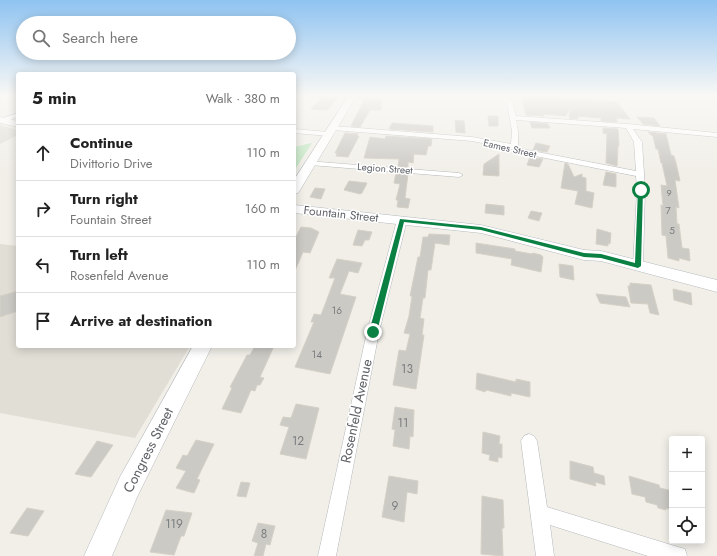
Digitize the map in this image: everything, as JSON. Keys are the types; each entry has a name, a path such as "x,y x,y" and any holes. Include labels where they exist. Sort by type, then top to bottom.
{"street":[{"path":"5,121 16,124"},
{"path":"296,187 337,121"},
{"path":"513,121 515,131 514,147"},
{"path":"555,121 628,126 717,135"},
{"path":"628,126 638,142 641,190 638,266"},
{"name":"Eames Street","path":"296,131 331,131 472,139 514,147 530,153 639,174"},
{"name":"Legion Street","path":"310,163 459,175"},
{"name":"Fountain Street","path":"296,209 481,229 584,255 601,256 717,286"},
{"name":"Rosenfeld Avenue","path":"327,556 373,332 402,220"},
{"name":"Congress Street","path":"98,556 129,486 201,348"},
{"path":"529,442 545,556"},
{"path":"539,513 678,556"}],"shaded area":[{"path":"0,125 16,129 16,136 0,144"},
{"path":"0,244 16,246 16,348 189,348 135,438 0,413"}],"green space":[{"path":"312,143 296,168 296,147"}],"building":[{"path":"354,121 364,121 360,127 351,126"},
{"path":"455,121 464,121 465,133 456,132"},
{"path":"488,121 498,121 498,126 489,126"},
{"path":"640,121 656,121 660,126 643,124"},
{"path":"530,122 548,124 550,128 532,128"},
{"path":"392,123 433,126 433,132 389,129"},
{"path":"603,128 618,129 619,146 617,166 606,163 607,134 603,133"},
{"path":"648,132 666,134 671,155 674,156 680,181 675,180 679,208 676,207 677,224 679,224 682,248 689,249 690,261 679,258 679,261 668,258 666,236 662,235 661,205 663,206 661,185 667,186 658,149 656,149 653,136"},
{"path":"345,133 358,134 357,136 359,136 348,157 336,156 337,153 335,153"},
{"path":"386,136 432,139 431,146 428,146 426,155 414,154 413,163 408,162 408,167 398,167 399,159 364,158 370,137 385,139"},
{"path":"536,143 550,146 547,152 533,150"},
{"path":"499,154 499,176 483,175 484,164"},
{"path":"530,157 543,159 539,167 527,165"},
{"path":"565,163 568,164 574,177 582,174 582,177 586,178 586,191 594,193 592,208 575,204 578,191 561,188"},
{"path":"606,172 616,174 616,187 603,185"},
{"path":"396,173 408,174 405,198 410,199 408,208 397,207 398,200 396,200 400,184 394,183"},
{"path":"349,181 367,183 360,194 344,190"},
{"path":"315,188 325,189 321,199 310,197"},
{"path":"486,204 504,206 504,215 485,213"},
{"path":"531,211 542,213 539,221 528,218"},
{"path":"301,227 311,228 319,232 310,253 303,252 296,268 296,237"},
{"path":"597,229 611,233 610,244 608,243 608,246 596,244"},
{"path":"358,230 372,232 369,240 365,240 362,246 353,245"},
{"path":"429,234 450,235 449,245 435,243 431,270 428,270 425,298 423,298 420,318 424,319 422,335 424,335 416,389 393,385 399,350 406,351 410,334 404,333 409,316 412,296 410,296 418,257 420,257 423,237 428,237"},
{"path":"476,243 541,255 543,257 541,272 511,265 512,259 476,253"},
{"path":"337,259 362,263 358,273 349,271 340,294 356,297 330,374 295,367 314,322 311,322 314,314 321,315 335,278 329,278"},
{"path":"559,264 573,266 574,280 560,277"},
{"path":"630,283 651,285 659,315 650,313 648,304 631,303 628,286 630,286"},
{"path":"673,289 691,293 692,305 674,300"},
{"path":"16,292 16,312 0,317 0,296"},
{"path":"596,294 626,297 630,307 600,303"},
{"path":"254,348 273,348 260,377 264,378 260,385 257,385 255,391 251,390 241,413 222,409 232,388 230,387 247,355 250,355"},
{"path":"477,373 516,382 516,379 530,382 530,397 511,393 511,396 476,389"},
{"path":"296,404 319,408 306,459 280,454 289,427 280,425 283,417 291,418"},
{"path":"395,407 414,410 413,437 410,436 409,449 393,446 395,430 392,429"},
{"path":"483,432 500,436 499,444 502,444 502,458 498,457 498,462 489,460 490,455 482,453"},
{"path":"196,440 214,444 197,479 200,480 194,493 176,488 186,471 176,468 183,455 187,456"},
{"path":"97,441 113,445 91,477 75,474"},
{"path":"570,461 593,467 594,473 604,476 605,485 595,482 596,486 570,479"},
{"path":"389,476 418,481 417,494 407,492 404,522 382,517"},
{"path":"629,476 659,485 660,488 669,490 669,509 666,508 666,510 658,508 657,505 646,502 645,497 632,494"},
{"path":"241,482 250,483 246,497 237,496"},
{"path":"482,496 503,500 503,556 481,554"},
{"path":"27,508 44,511 28,536 10,533"},
{"path":"166,510 192,513 184,536 181,536 174,555 150,552"},
{"path":"258,523 275,526 270,545 266,544 263,556 254,556 258,543 252,541"}],"route":[{"path":"373,332 402,220 481,229 584,255 601,256 638,266 641,190"}]}
